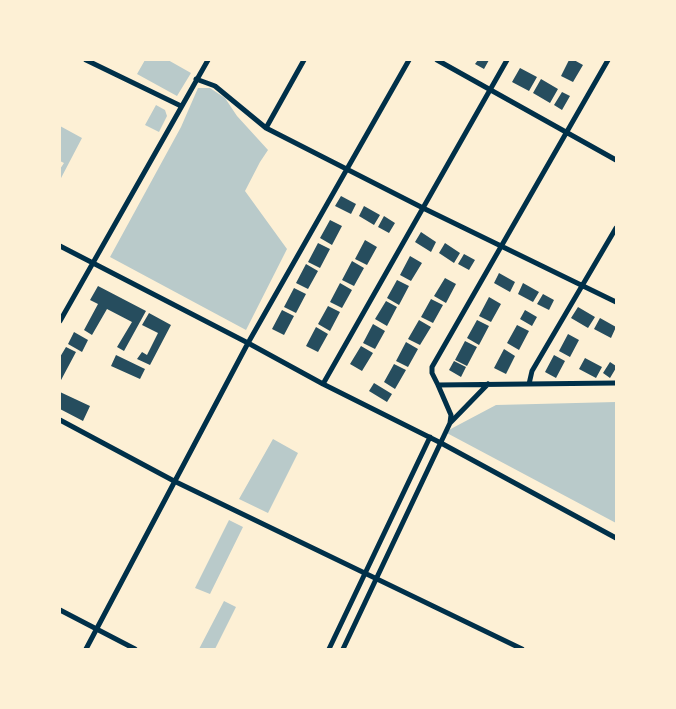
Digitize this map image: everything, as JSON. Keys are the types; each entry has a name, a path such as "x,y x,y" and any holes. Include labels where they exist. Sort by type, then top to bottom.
{"street":[{"path":"86,60 181,106"},
{"path":"60,321 208,60"},
{"path":"266,128 304,60"},
{"path":"86,649 248,343 409,60"},
{"path":"437,60 616,160"},
{"path":"323,384 507,60"},
{"path":"343,649 450,423 452,415 432,373 432,367 608,60"},
{"path":"196,79 215,86 266,128 423,208 616,302"},
{"path":"529,384 532,371 616,228"},
{"path":"60,246 323,384 430,437 616,538"},
{"path":"438,385 616,383"},
{"path":"450,423 488,384"},
{"path":"60,420 174,481 522,649"},
{"path":"329,649 430,437"},
{"path":"60,610 135,649"}],"shaded area":[{"path":"145,60 168,60 191,73 177,96 137,74"},
{"path":"198,88 210,88 225,98 237,116 268,150 245,191 287,249 246,330 110,257 181,127"},
{"path":"156,105 165,110 167,116 159,132 145,125"},
{"path":"60,126 82,138 60,180 60,169 64,163 60,161"},
{"path":"616,402 616,523 445,432 496,405"},
{"path":"273,439 298,453 268,513 239,499"},
{"path":"229,520 243,527 210,594 195,588"},
{"path":"224,601 236,607 215,649 199,649"}],"building":[{"path":"478,60 489,60 484,69 475,64"},
{"path":"569,60 574,60 583,65 573,82 561,76"},
{"path":"520,68 537,77 529,91 512,82"},
{"path":"541,79 558,89 550,103 533,93"},
{"path":"562,92 570,96 562,110 554,105"},
{"path":"341,196 356,204 351,214 335,206"},
{"path":"364,206 380,215 374,225 359,216"},
{"path":"384,216 395,223 389,233 378,227"},
{"path":"330,220 342,226 332,245 320,238"},
{"path":"421,232 436,242 431,252 415,242"},
{"path":"365,240 377,247 367,265 355,259"},
{"path":"318,243 330,249 320,268 308,262"},
{"path":"445,243 460,253 454,263 439,253"},
{"path":"464,254 475,260 469,270 458,264"},
{"path":"410,256 422,263 411,281 400,275"},
{"path":"352,261 364,268 354,286 342,280"},
{"path":"306,264 318,271 308,289 296,283"},
{"path":"499,273 515,282 510,292 494,283"},
{"path":"445,278 456,284 446,303 434,296"},
{"path":"397,280 409,286 399,305 387,298"},
{"path":"340,283 352,290 342,308 330,302"},
{"path":"523,283 539,292 533,302 518,294"},
{"path":"98,286 146,311 124,351 117,347 132,322 107,309 92,335 84,330 98,304 90,300"},
{"path":"294,288 306,294 296,313 284,307"},
{"path":"543,294 554,300 549,310 537,304"},
{"path":"489,297 501,304 491,322 479,316"},
{"path":"431,299 443,305 433,323 421,317"},
{"path":"386,301 397,307 387,326 375,319"},
{"path":"328,306 340,312 330,331 318,324"},
{"path":"578,307 595,317 588,328 571,318"},
{"path":"282,310 294,316 284,335 272,329"},
{"path":"525,310 537,317 532,326 520,319"},
{"path":"149,313 171,325 150,365 137,359 142,352 147,355 158,333 142,325"},
{"path":"600,318 616,327 611,338 594,329"},
{"path":"419,320 431,327 420,345 408,339"},
{"path":"477,320 489,326 479,345 467,338"},
{"path":"373,324 385,331 375,349 363,343"},
{"path":"517,325 529,331 519,350 507,343"},
{"path":"316,327 328,334 318,352 306,346"},
{"path":"74,332 88,340 82,352 68,344"},
{"path":"568,334 579,340 570,357 559,351"},
{"path":"465,341 477,347 467,366 455,360"},
{"path":"406,342 418,349 408,367 396,361"},
{"path":"361,346 373,353 362,371 350,364"},
{"path":"66,347 76,352 60,382 60,357"},
{"path":"504,349 515,356 506,374 494,368"},
{"path":"116,355 145,369 140,379 111,366"},
{"path":"554,355 565,361 556,378 545,372"},
{"path":"585,358 602,367 596,378 579,369"},
{"path":"454,361 466,367 461,377 449,370"},
{"path":"610,362 616,368 610,378 603,373"},
{"path":"394,364 406,370 395,389 384,382"},
{"path":"374,383 392,394 387,402 369,391"},
{"path":"60,392 90,406 83,421 60,409"}]}
